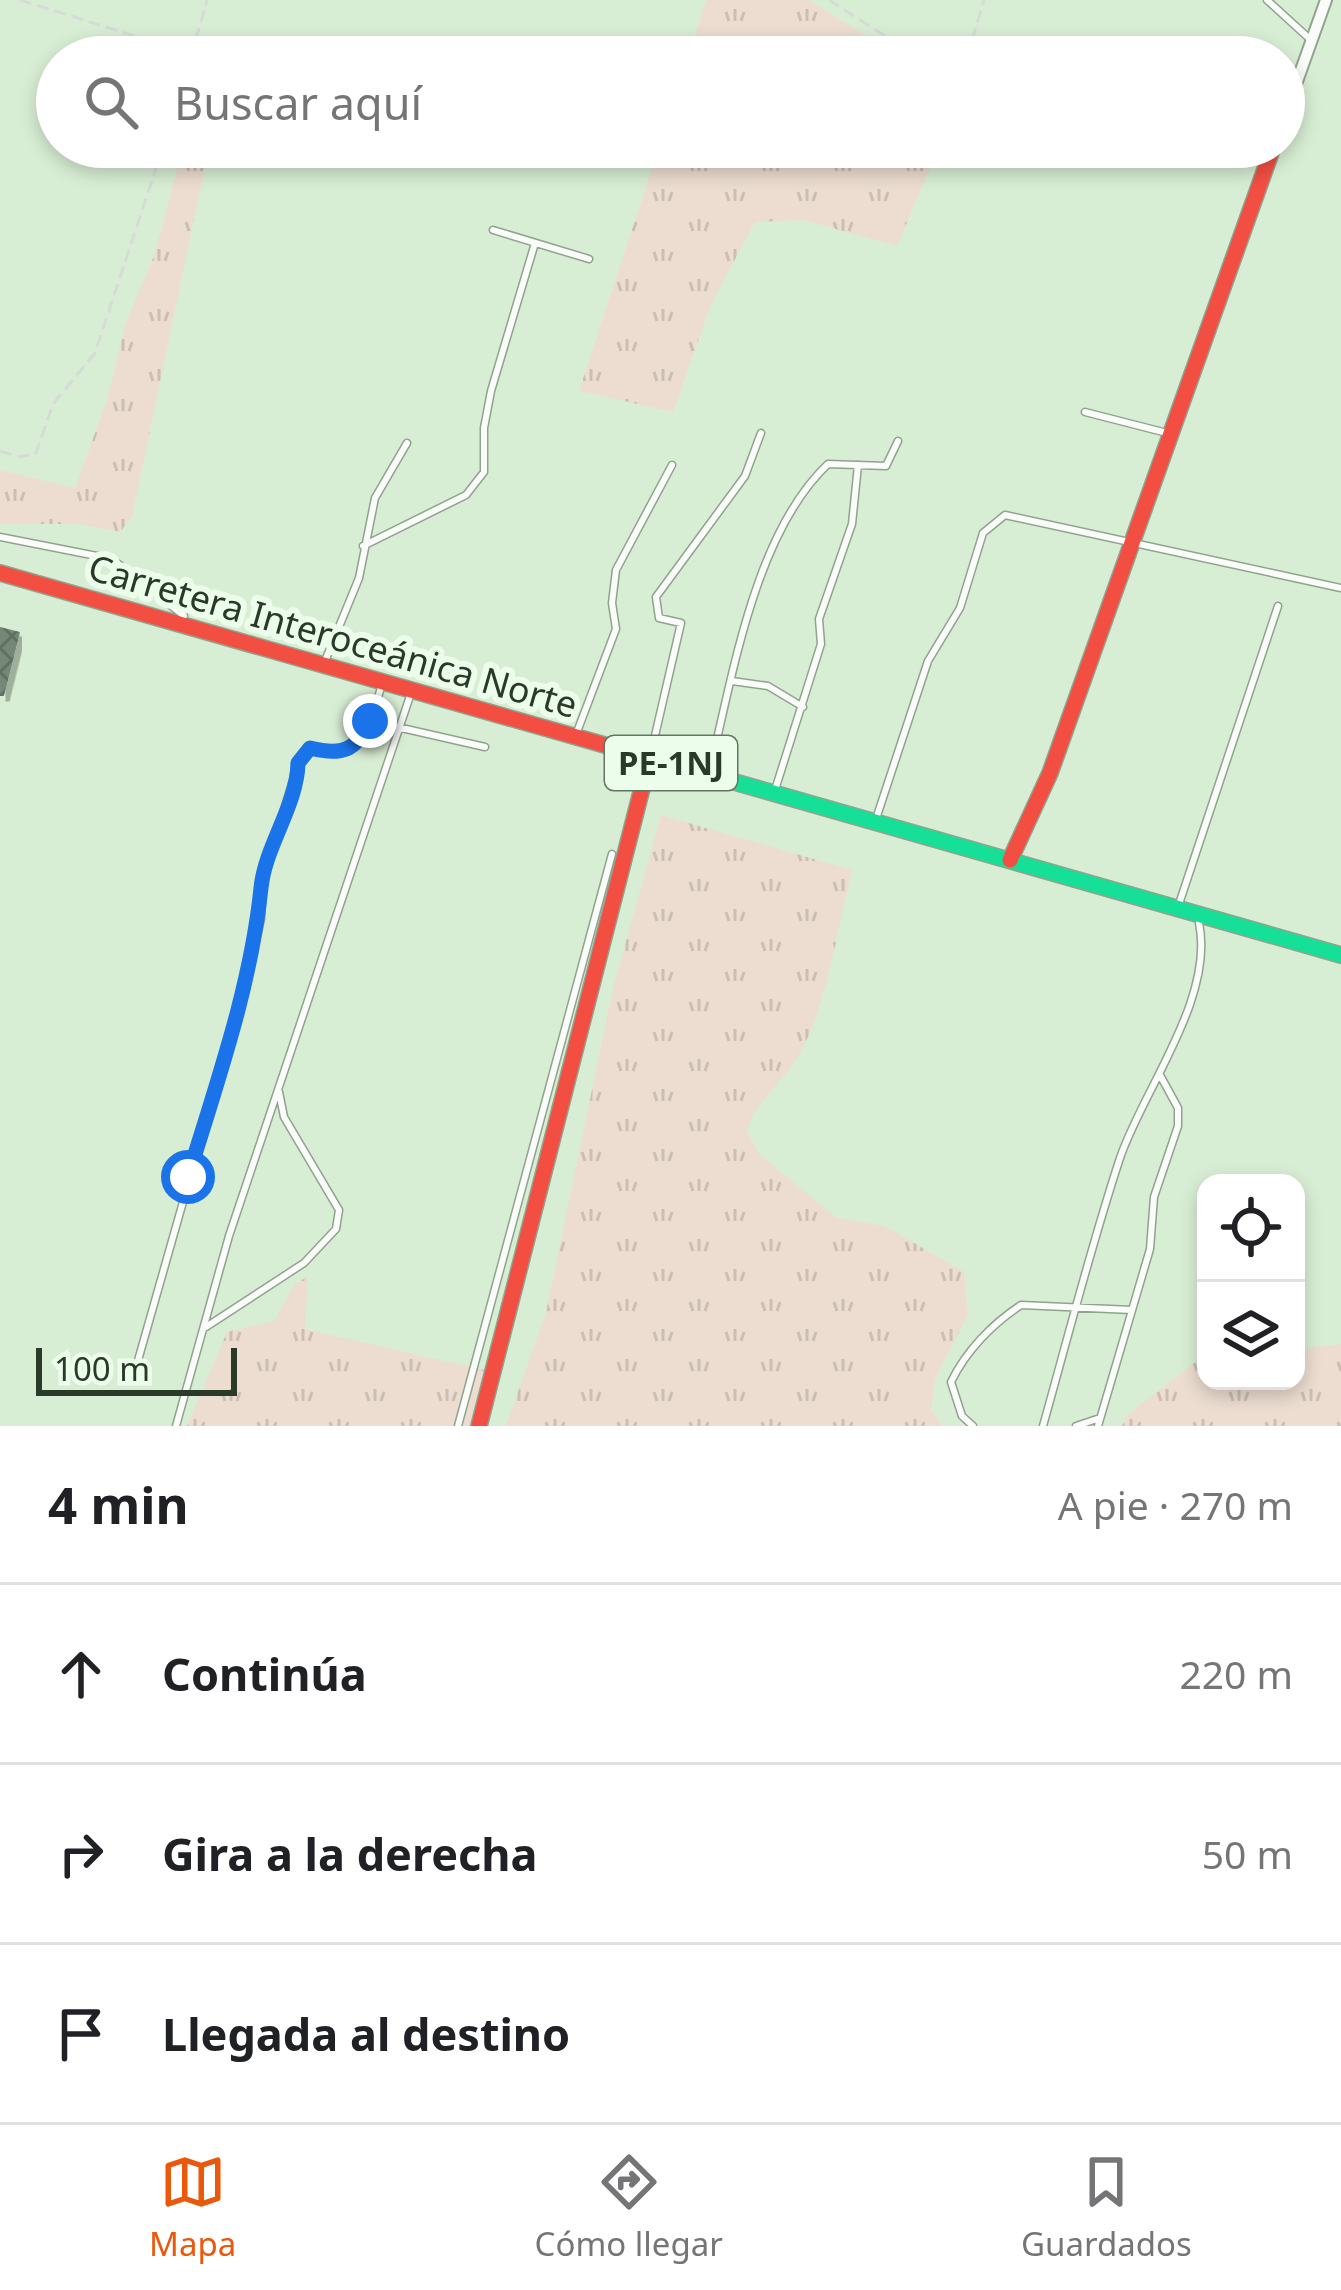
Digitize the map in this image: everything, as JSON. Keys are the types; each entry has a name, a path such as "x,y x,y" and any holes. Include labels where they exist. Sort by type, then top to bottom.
{"main road":[{"path":"1010,860 1050,772 1266,168"},
{"name":"Carretera Interoceánica Norte","path":"0,573 1341,955"},
{"path":"479,1426 650,757"}],"street":[{"path":"1305,60 1326,0"}],"lane":[{"path":"1267,0 1312,40"},
{"path":"493,230 589,259"},
{"path":"363,546 466,496 484,472 484,428 491,391 535,243"},
{"path":"1085,412 1170,434"},
{"path":"650,757 681,623 659,618 656,597 745,476 761,433"},
{"path":"709,774 750,612 794,502 828,464 886,466 898,441"},
{"path":"323,664 359,578 375,498 407,443"},
{"path":"575,736 616,629 611,603 616,570 672,465"},
{"path":"774,792 820,644 818,619 852,524 858,465"},
{"path":"875,821 928,661 960,608 983,532 993,521 1022,516 1341,588"},
{"path":"0,537 112,559 197,629"},
{"path":"1178,908 1278,606"},
{"path":"135,1371 248,974 261,920 263,880 298,763 310,748 332,754 352,748 370,721 382,681"},
{"path":"732,681 775,689 803,707"},
{"path":"176,1426 280,1082 412,690"},
{"path":"370,721 485,747"},
{"path":"458,1426 612,854"},
{"path":"1042,1426 1123,1150 1160,1075 1196,971 1202,933 1198,914"},
{"path":"1076,1426 1099,1422 1150,1249 1154,1197 1178,1126 1178,1108 1160,1075"},
{"path":"203,1328 304,1263 336,1229 339,1210 284,1117 280,1082"},
{"path":"973,1426 962,1416 951,1382 968,1352 1021,1305 1076,1312 1132,1310"}],"path":[{"path":"20,0 130,36"},
{"path":"38,0 44,8"},
{"path":"197,36 207,0"},
{"path":"829,0 885,36"},
{"path":"973,36 984,0"},
{"path":"0,451 20,457 36,453 53,404 95,353 157,168"}],"green space":[{"path":"706,0 809,0 867,36 695,36"},
{"path":"177,168 205,168 132,517 120,532 80,524 0,524 0,470 75,488 107,400 125,325 154,256"},
{"path":"652,168 930,168 897,246 803,220 755,222 711,304 673,412 579,391"},
{"path":"661,815 852,870 810,1032 747,1131 759,1154 837,1218 885,1226 964,1272 968,1315 936,1376 931,1409 942,1426 506,1426 546,1312 613,988"},
{"path":"308,1276 305,1329 489,1371 472,1426 187,1426 227,1332 274,1321 294,1285"},
{"path":"1341,1344 1341,1426 1122,1426 1127,1415 1194,1363 1197,1390 1305,1390 1305,1348"}],"building":[{"path":"0,627 20,632 4,696 0,696"}],"traffic: fast":[{"path":"689,769 1341,955"}],"traffic: jam":[{"path":"1010,860 1050,773 1266,168"},
{"path":"0,573 689,769"},
{"path":"479,1426 650,757"}],"route":[{"path":"188,1177 248,974 261,920 260,890 296,783 298,763 310,748 332,754 352,748 370,721"}]}
